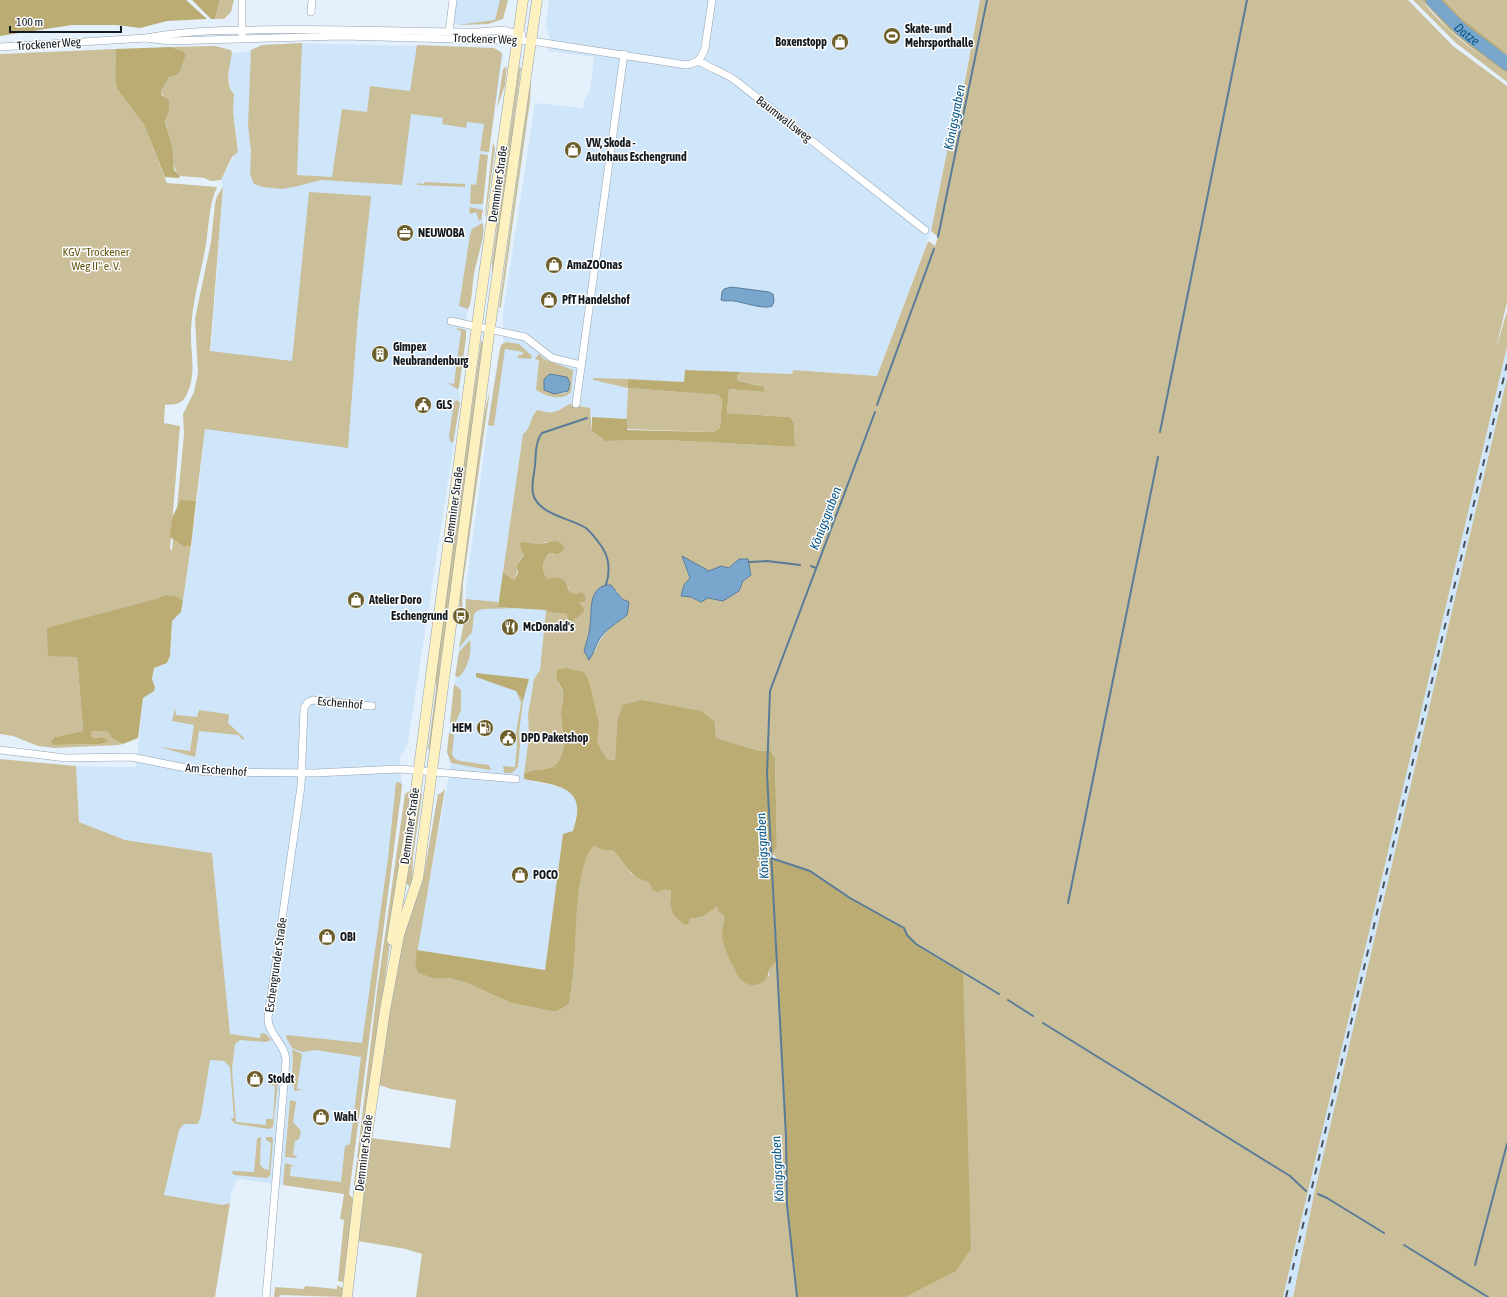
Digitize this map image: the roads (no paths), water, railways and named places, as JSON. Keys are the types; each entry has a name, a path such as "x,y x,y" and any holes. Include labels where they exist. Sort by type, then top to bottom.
{"main road":[{"name":"Demminer Straße","path":"348,1297 359,1192 390,957 418,771 477,326 523,0"},
{"name":"Demminer Straße","path":"384,1010 399,935 418,878 490,329 537,0"}],"street":[{"path":"241,39 242,0"},
{"path":"311,12 312,0"},
{"path":"449,32 453,0"},
{"path":"532,41 624,54 686,65 699,61 705,48 712,0"},
{"name":"Trockener Weg","path":"0,47 146,38 168,34 242,30 449,32 503,30 518,37 532,41"},
{"name":"Trockener Weg","path":"146,38 168,40 342,36 518,37"},
{"path":"576,404 624,54"},
{"name":"Baumwallsweg","path":"699,61 709,68 727,75 736,81 925,230"},
{"path":"451,321 526,336 552,358 581,365"},
{"name":"Eschenhof","path":"302,773 304,708 308,702 316,700 372,706"},
{"name":"Am Eschenhof","path":"0,750 66,758 131,757 206,772 302,773 400,769 433,772"},
{"path":"433,772 516,779"},
{"name":"Eschengrunder Straße","path":"266,1297 286,1060 285,1050 270,1029 268,1018 302,786 302,773"}],"water":[{"path":"731,287 769,292 773,294 774,302 772,306 764,307 721,300 724,289"},
{"path":"550,374 567,377 570,383 568,391 554,394 544,390 544,379"},
{"path":"682,556 709,571 721,566 729,568 739,559 748,559 751,575 743,581 739,591 723,601 708,598 701,602 691,597 681,596 684,585 690,578"},
{"path":"606,585 611,585 622,599 629,602 627,615 612,626 602,636 589,660 584,651 590,629 592,602 596,591"}],"waterway":[{"name":"Königsgraben","path":"938,237 987,0"},
{"path":"1160,432 1247,0"},
{"name":"Datze","path":"1432,0 1462,30 1507,64"},
{"name":"Königsgraben","path":"877,405 934,249"},
{"name":"Königsgraben","path":"797,1297 787,1205 786,1137 767,774 770,691 875,412"},
{"path":"587,418 542,433 537,444 532,490 538,503 550,513 586,528 596,539 607,556 609,570 606,585"},
{"path":"1068,903 1158,457"},
{"path":"749,562 767,561 800,565"},
{"name":"Königsgraben","path":"811,566 816,568"},
{"path":"771,858 810,871 850,898 904,928 907,935 916,944 999,994"},
{"path":"1008,1000 1033,1016"},
{"path":"1043,1023 1290,1176 1306,1191"},
{"path":"1475,1265 1507,1144"},
{"path":"1318,1194 1384,1233"},
{"path":"1404,1245 1488,1297"}],"railway":[{"path":"1286,1297 1507,364"}],"place":[{"name":"Skate- und Mehrsporthalle","path":"892,36"},
{"name":"Boxenstopp","path":"840,42"},
{"name":"VW, Skoda - Autohaus Eschengrund","path":"573,150"},
{"name":"NEUWOBA","path":"405,233"},
{"name":"AmaZOOnas","path":"554,265"},
{"name":"PfT Handelshof","path":"549,300"},
{"name":"Gimpex Neubrandenburg","path":"380,354"},
{"name":"GLS","path":"423,405"},
{"name":"Atelier Doro","path":"356,600"},
{"name":"Eschengrund","path":"461,616"},
{"name":"McDonald's","path":"510,627"},
{"name":"HEM","path":"485,728"},
{"name":"DPD Paketshop","path":"508,738"},
{"name":"POCO","path":"520,875"},
{"name":"OBI","path":"327,937"},
{"name":"Stoldt","path":"255,1079"},
{"name":"Wahl","path":"321,1117"}],"park label":[{"name":"KGV \"Trockener Weg II\" e. V.","path":"96,259"}]}
